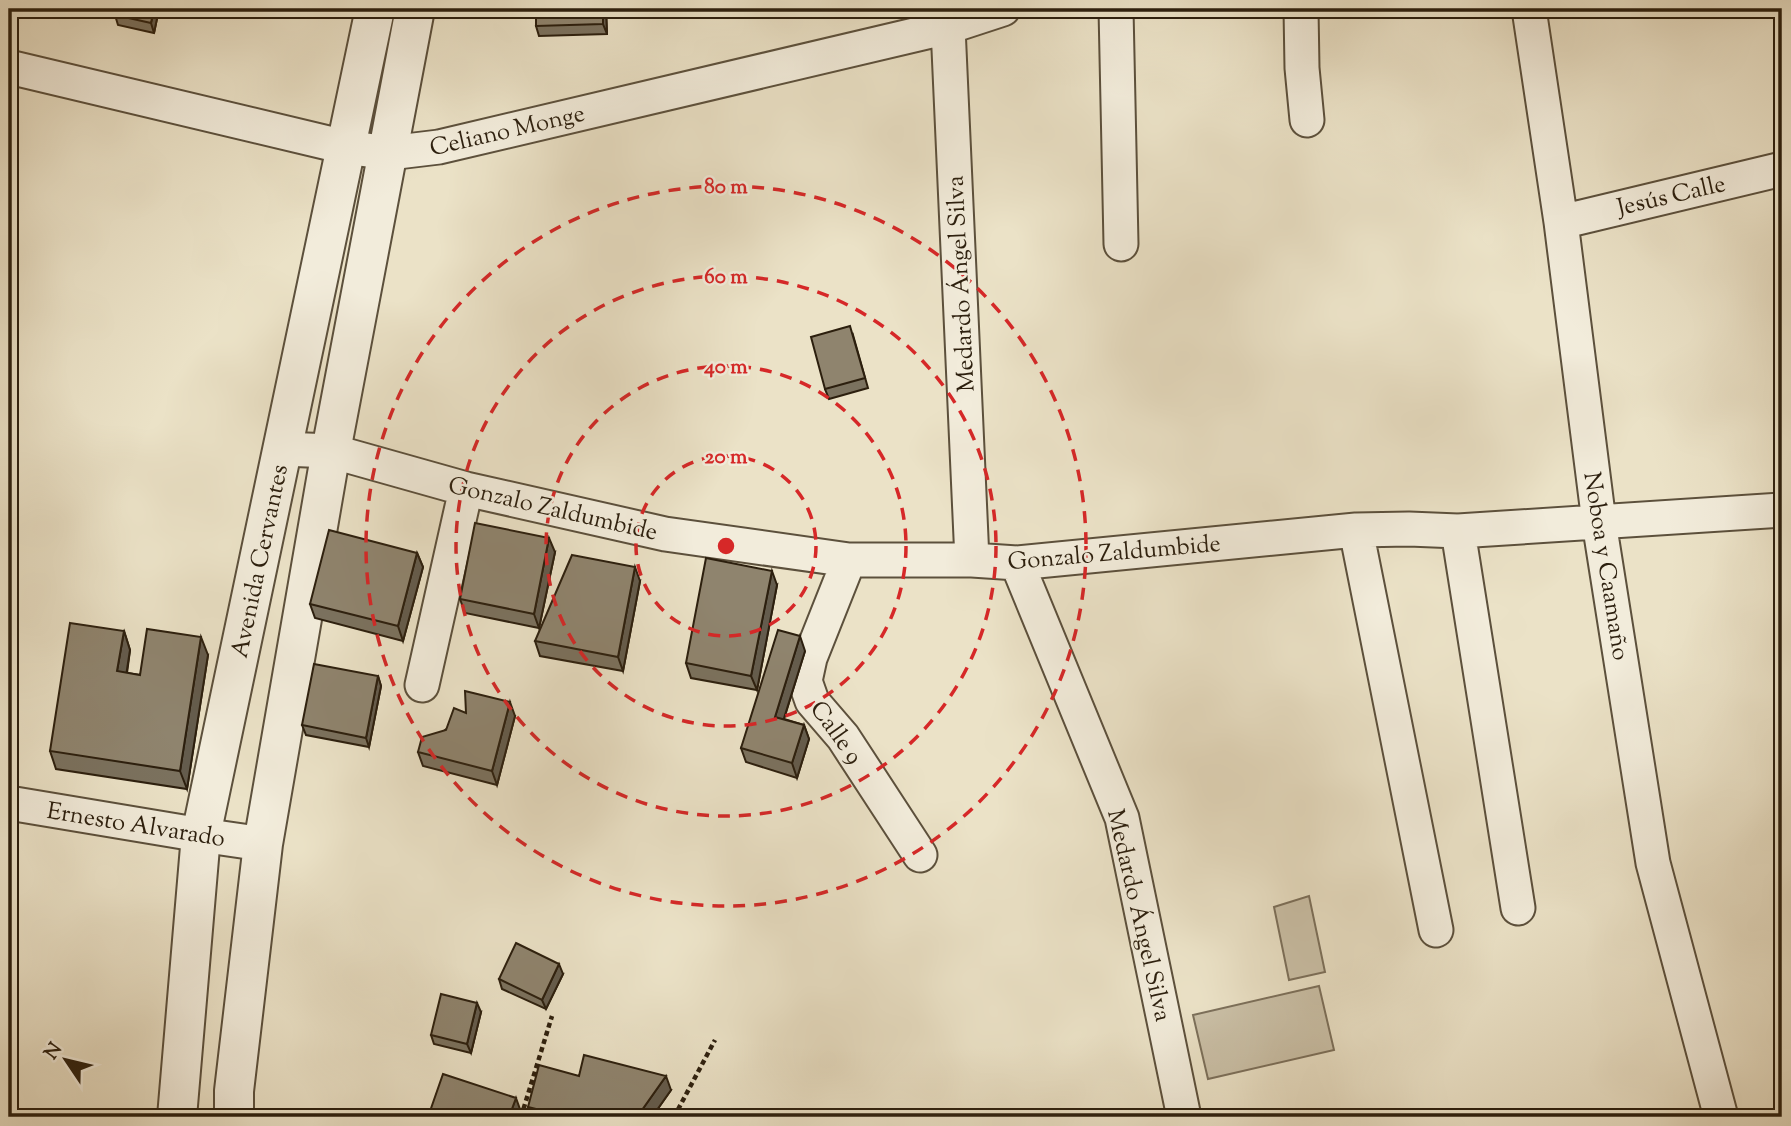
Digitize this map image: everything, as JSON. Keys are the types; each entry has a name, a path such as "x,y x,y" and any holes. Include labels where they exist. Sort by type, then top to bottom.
{"street":[{"name":"Avenida Cervantes","path":"177,1117 201,835 375,9"},
{"name":"Avenida Cervantes","path":"234,1117 234,1091 263,844 331,451 415,9"},
{"name":"Celiano Monge","path":"9,67 345,146 389,153 439,147 946,18 1003,9"},
{"path":"1116,9 1121,244"},
{"path":"1301,9 1302,68 1307,120"},
{"name":"Noboa y Caamaño","path":"1529,9 1561,222 1599,522 1653,863 1721,1117"},
{"name":"Medardo Ángel Silva","path":"946,18 972,560"},
{"name":"Jesús Calle","path":"1561,222 1782,169"},
{"name":"Gonzalo Zaldumbide","path":"283,449 331,451 466,489 665,534 849,560 972,560 1017,563 1356,530 1409,528 1458,531 1782,510"},
{"path":"422,685 466,489"},
{"path":"1356,530 1436,930"},
{"path":"1458,531 1518,908"},
{"name":"Calle 9","path":"849,560 810,658 804,681 812,701 843,737 920,855"},
{"name":"Medardo Ángel Silva","path":"1017,563 1122,818 1184,1117"},
{"name":"Ernesto Alvarado","path":"9,803 263,844"}],"path":[{"path":"521,1117 552,1016"},
{"path":"674,1117 715,1040"}],"shaded area":[{"path":"1309,896 1325,972 1289,980 1274,907"},
{"path":"1319,986 1334,1050 1208,1079 1193,1015"}],"building":[{"path":"116,9 154,9 151,23 115,15"},
{"path":"536,9 603,9 603,24 536,26"},
{"path":"850,326 865,378 825,389 811,337"},
{"path":"475,523 549,538 534,614 460,599"},
{"path":"329,530 417,553 398,626 310,604"},
{"path":"572,555 635,567 618,657 535,641"},
{"path":"706,558 772,571 751,676 686,663"},
{"path":"70,623 124,631 117,671 140,675 147,629 201,637 180,771 50,751"},
{"path":"778,630 800,636 775,717 804,725 792,763 741,748"},
{"path":"314,664 378,676 366,738 302,725"},
{"path":"465,691 510,702 492,771 418,752 422,737 446,730 454,708 466,713"},
{"path":"516,943 559,964 542,1000 499,979"},
{"path":"441,994 477,1003 467,1044 431,1035"},
{"path":"584,1055 666,1076 637,1117 568,1117 528,1107 539,1065 579,1076"},
{"path":"443,1074 516,1098 509,1117 428,1117"}]}
